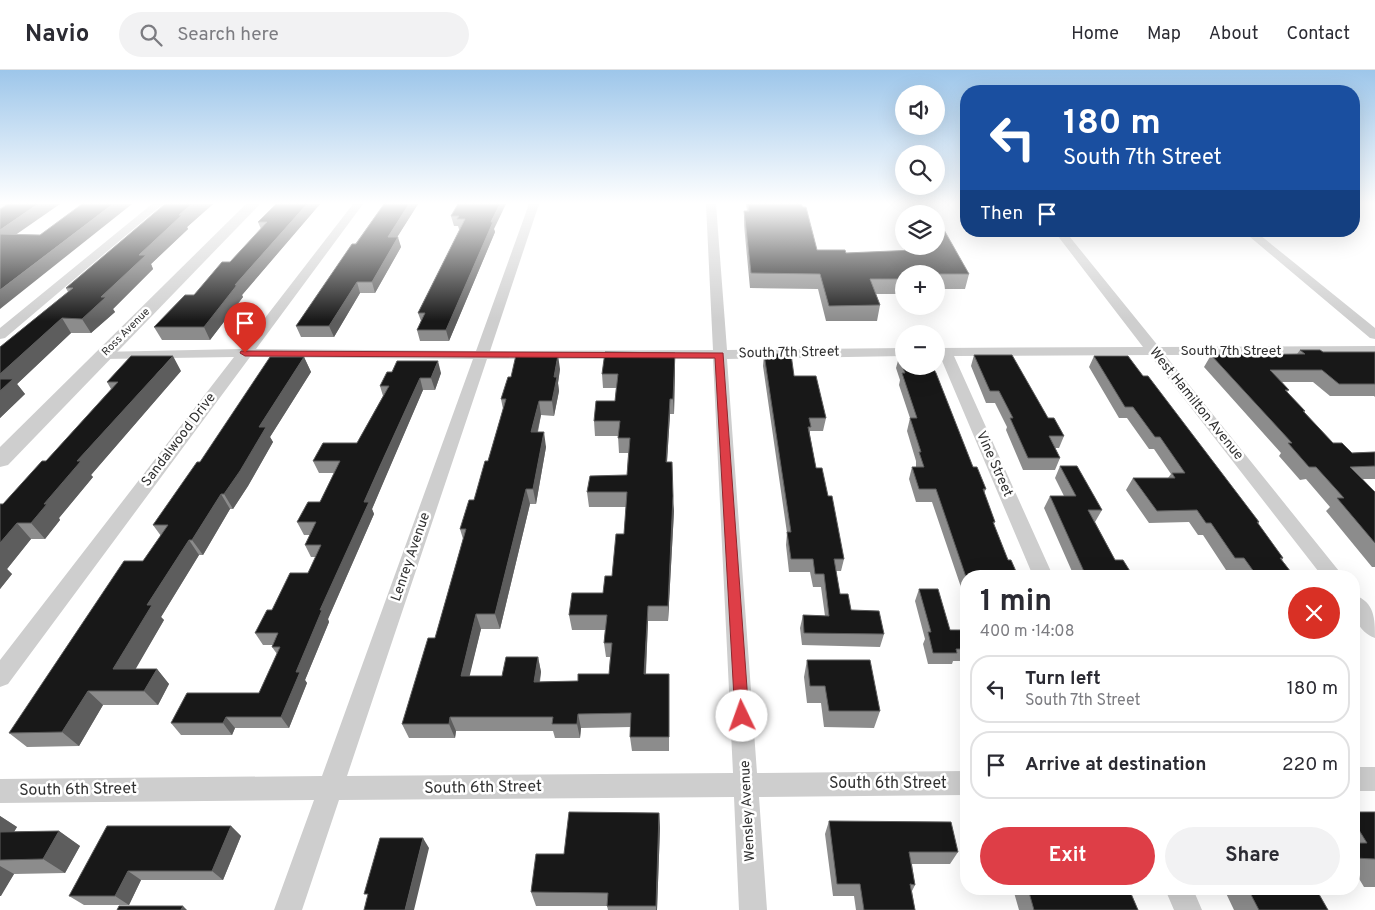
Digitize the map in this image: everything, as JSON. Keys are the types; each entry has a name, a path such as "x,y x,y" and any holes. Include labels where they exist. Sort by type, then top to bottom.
{"street":[{"path":"0,335 111,243"},
{"name":"Ross Avenue","path":"0,460 214,243"},
{"name":"Sandalwood Drive","path":"0,677 328,243"},
{"name":"Lenrey Avenue","path":"288,910 520,243"},
{"name":"Wensley Avenue","path":"713,243 753,910"},
{"name":"West Hamilton Avenue","path":"1068,243 1328,570"},
{"path":"1263,243 1375,335"},
{"name":"South 7th Street","path":"945,352 1375,350"},
{"name":"South 7th Street","path":"104,355 245,353 719,355 895,352"},
{"name":"Vine Street","path":"945,361 1039,570"},
{"path":"1360,610 1375,629"},
{"path":"1360,779 1375,779"},
{"name":"South 6th Street","path":"0,791 330,790 960,783"},
{"path":"1182,895 1188,910"}],"building":[{"path":"0,243 61,243 0,290"},
{"path":"119,243 152,243 139,255 146,255 101,297 106,297 82,319 62,318 0,374 0,347 73,288 66,288"},
{"path":"247,243 272,243 235,285 237,285 204,327 154,327 185,295 194,295 222,262 230,262"},
{"path":"394,243 372,282 357,282 329,326 296,326 352,244"},
{"path":"453,243 484,243 446,330 417,330 425,313 418,313"},
{"path":"748,243 815,243 817,250 845,250 846,253 895,251 895,255 945,255 945,243 952,243 969,274 945,274 945,265 895,265 895,279 870,279 880,305 829,306 820,274 751,273"},
{"path":"1300,350 1375,352 1375,384 1339,384 1322,370 1270,370 1289,390 1285,390 1305,411 1303,411 1333,443 1342,443 1352,453 1375,452 1375,466 1350,467 1375,492 1375,543 1337,498 1344,498 1316,467 1309,467 1288,443 1292,443 1211,355 1305,354"},
{"path":"605,352 675,353 673,399 670,399 666,462 672,462 673,496 668,606 648,606 644,674 669,674 669,737 630,737 631,713 578,714 577,724 552,724 553,717 450,717 449,724 402,724 428,638 435,638 466,529 460,529 469,500 474,500 485,461 488,461 506,399 501,399 508,377 511,377 516,355 558,355 554,377 557,377 552,401 539,401 531,432 544,432 533,489 526,489 495,614 476,614 461,676 502,676 506,657 538,657 534,682 578,681 578,674 609,674 612,643 604,643 607,615 569,615 572,593 603,593 605,576 612,576 616,534 624,534 627,492 587,492 590,476 627,475 630,438 618,438 620,421 594,421 596,401 615,401 618,374 602,374"},
{"path":"764,354 791,354 794,376 816,376 826,418 809,418 811,427 808,427 816,468 822,468 828,496 832,496 844,559 834,559 840,594 848,594 851,610 879,611 884,634 804,633 803,615 829,616 824,574 815,574 813,559 791,559 787,532 791,532"},
{"path":"974,355 1012,355 1048,418 1054,418 1064,436 1049,436 1060,458 1028,458 1010,418 1013,418 999,391 990,391"},
{"path":"131,356 173,356 77,461 81,461 44,504 47,504 31,523 17,523 0,543 0,504 3,504 42,461 46,461 118,382 107,382"},
{"path":"1094,356 1128,356 1143,376 1148,376 1259,522 1257,522 1289,570 1253,570 1244,558 1235,558 1211,523 1206,523 1197,510 1157,511 1133,478 1175,478 1172,473 1185,473 1160,437 1155,437 1133,407 1125,407"},
{"path":"270,357 304,357 259,427 266,427 240,471 224,494 221,494 192,540 189,540 147,605 152,605 113,669 157,669 144,691 88,691 62,732 9,733 124,561 143,561 168,525 153,525 197,462 200,462"},
{"path":"397,361 438,361 431,378 420,378 364,502 369,502 320,610 322,610 296,672 300,672 281,717 226,717 223,723 171,723 187,693 259,693 280,647 272,647 278,633 255,633 267,610 272,610 290,573 308,573 321,545 305,545 316,522 297,522 308,502 320,502 340,461 313,461 323,443 357,443 389,386 380,386 387,372 392,372"},
{"path":"903,375 937,375 973,467 977,467 986,489 983,489 995,522 993,522 1008,560 1011,560 1015,570 964,570 936,489 919,489 912,467 924,467 910,418 917,418"},
{"path":"0,379 13,379 0,391"},
{"path":"1060,466 1077,466 1102,510 1088,510 1115,560 1123,560 1129,570 1083,570 1050,496 1076,496"},
{"path":"919,589 938,589 950,630 960,630 960,649 956,649 957,653 933,653 928,632 931,632"},
{"path":"807,660 870,660 880,711 829,711 825,686 810,686"},
{"path":"569,812 659,813 656,906 607,906 608,893 531,892 536,854 564,854"},
{"path":"1360,812 1375,812 1375,859 1360,858 1360,843 1367,843 1360,832"},
{"path":"829,821 951,822 958,852 909,852 915,885 910,884 915,910 864,910 860,884 837,884"},
{"path":"107,826 231,826 212,871 128,871 115,896 69,896"},
{"path":"59,831 43,859 0,860 0,832"},
{"path":"380,838 423,838 405,910 364,910 368,894 364,894"},
{"path":"1030,895 1132,895 1138,910 1034,910"},
{"path":"1251,895 1319,895 1328,910 1259,910"},
{"path":"119,906 183,906 181,910 117,910"}],"route":[{"path":"245,353 600,356 719,355 742,716"}]}
